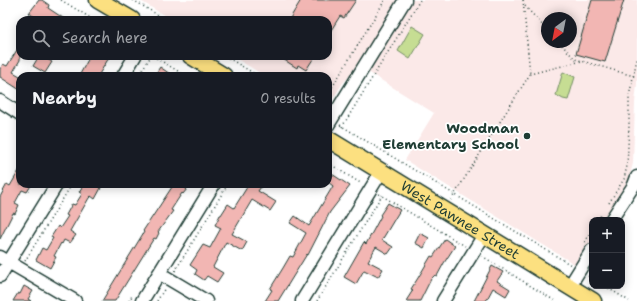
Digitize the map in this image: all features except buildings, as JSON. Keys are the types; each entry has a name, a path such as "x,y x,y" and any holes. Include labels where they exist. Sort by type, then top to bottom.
{"main road":[{"path":"98,0 125,16"},
{"path":"198,60 217,72"},
{"name":"West Pawnee Street","path":"332,141 590,300"}],"street":[{"path":"332,120 405,0"},
{"path":"125,72 133,60"},
{"path":"0,102 16,112"},
{"path":"302,301 381,172"},
{"path":"607,217 634,185 637,177"},
{"path":"0,276 4,260 54,188"},
{"path":"142,301 212,188"},
{"path":"443,301 484,235"},
{"path":"569,286 590,253"},
{"path":"4,260 75,301"},
{"path":"159,272 206,301"}],"path":[{"path":"61,0 87,16"},
{"path":"134,0 160,16"},
{"path":"332,87 385,0"},
{"path":"342,126 420,0"},
{"path":"444,210 530,74 523,0"},
{"path":"524,5 541,23"},
{"path":"564,48 574,59 637,77"},
{"path":"605,208 624,179 627,166 629,96 637,59"},
{"path":"141,72 149,60"},
{"path":"159,60 179,72"},
{"path":"232,60 251,72"},
{"path":"530,74 582,61"},
{"path":"332,124 342,126 589,276"},
{"path":"332,165 556,301"},
{"path":"24,262 70,188"},
{"path":"157,301 226,188"},
{"path":"317,301 382,195"},
{"path":"610,289 629,301"}],"shaded area":[{"path":"139,0 400,0 357,68 343,83 332,100 332,72 258,72 239,60 332,60 332,16 165,16"},
{"name":"Woodman Elementary School","path":"412,0 637,0 637,84 633,163 629,179 607,217 589,217 589,245 576,265 405,160 434,113 368,72"}],"green space":[{"path":"412,26 425,34 410,59 398,51"},
{"path":"563,72 575,77 568,100 556,95"}],"place":[{"name":"Woodman Elementary School","path":"527,136"}]}
